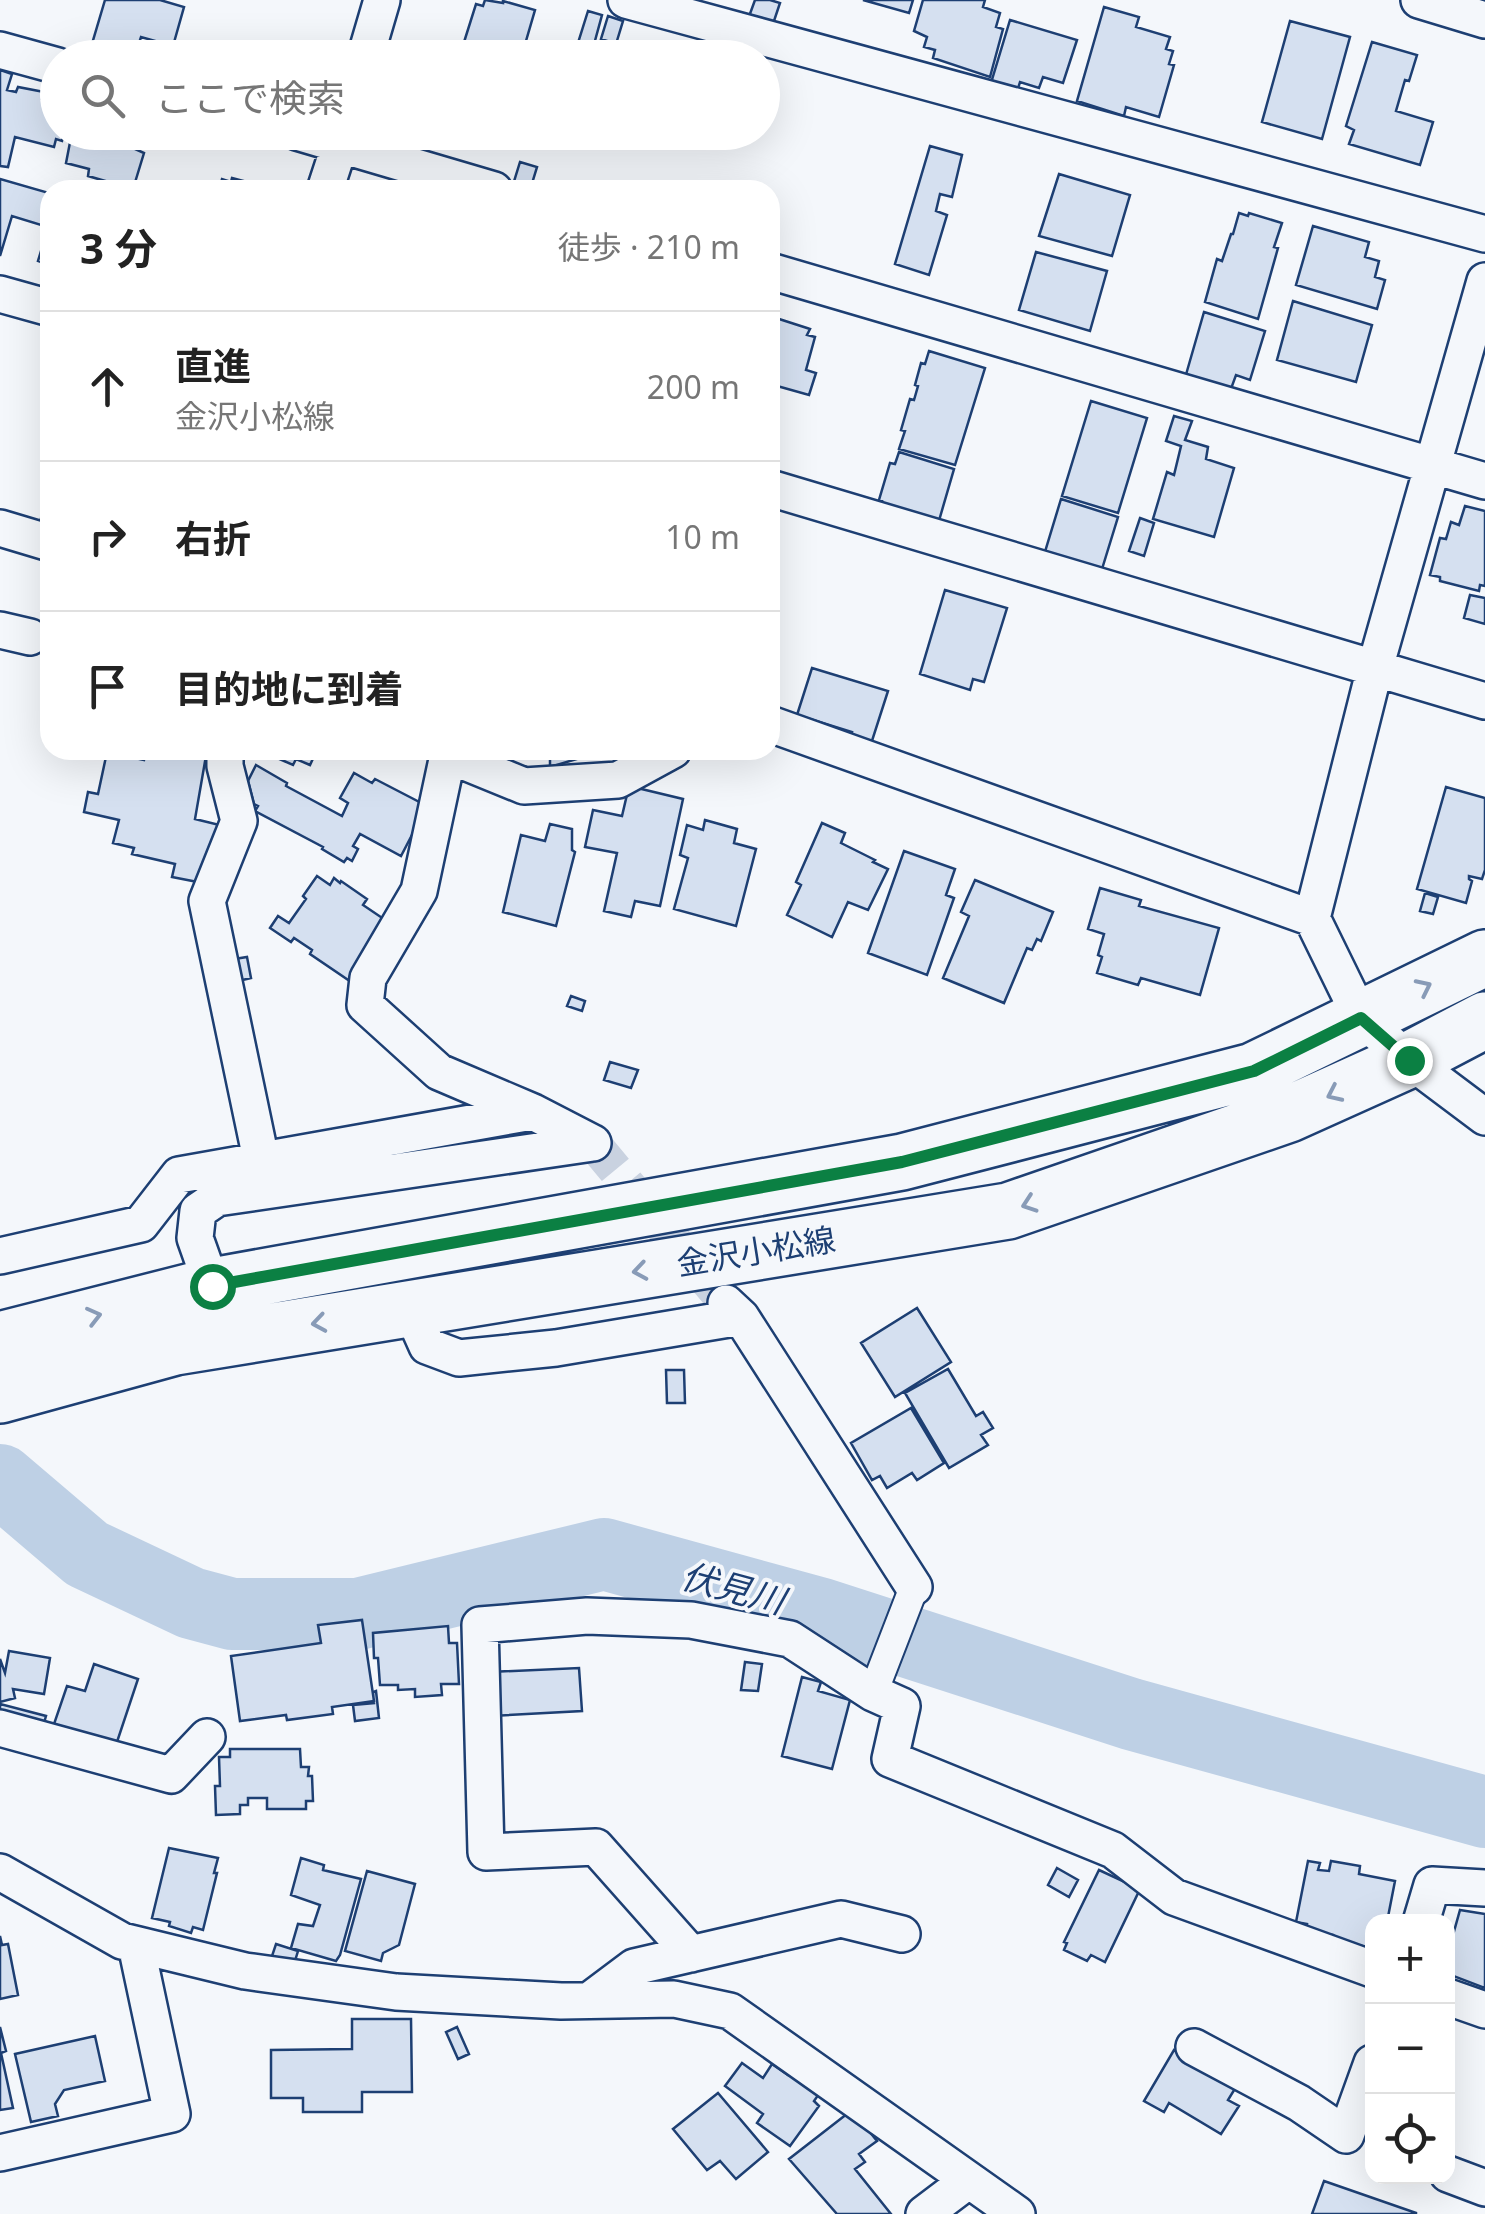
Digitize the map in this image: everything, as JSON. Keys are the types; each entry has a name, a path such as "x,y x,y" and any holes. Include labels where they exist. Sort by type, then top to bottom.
{"main road":[{"name":"金沢小松線","path":"0,1340 212,1286 902,1162 1254,1071 1485,958"},
{"name":"金沢小松線","path":"0,1395 175,1347 1008,1210 1289,1114 1409,1060 1485,1020"}],"street":[{"path":"370,40 382,0"},
{"path":"626,0 773,40"},
{"path":"1419,0 1485,20"},
{"path":"780,42 1485,234"},
{"path":"0,50 40,61"},
{"path":"329,180 339,150"},
{"path":"375,150 464,180"},
{"path":"780,274 1485,481"},
{"path":"1485,281 1375,668 1312,918 1361,1018 1409,1060 1485,1116"},
{"path":"0,294 40,305"},
{"path":"780,491 1485,701"},
{"path":"0,528 40,540"},
{"path":"780,728 1312,918"},
{"path":"225,760 239,822 208,901 261,1159"},
{"path":"212,1286 195,1238 198,1210 216,1198 594,1143 439,1072 365,1006 368,978 419,891 444,760"},
{"path":"462,760 524,786 618,780 655,760"},
{"path":"0,1256 141,1224 179,1175 533,1112"},
{"path":"410,1308 427,1346 459,1358 556,1348 733,1310 914,1586 873,1694"},
{"path":"691,1954 596,1847 486,1852 480,1626 587,1616 691,1620 790,1639 873,1694 902,1706 890,1759 1113,1850 1174,1896 1365,1966"},
{"path":"0,1728 171,1774 208,1737"},
{"path":"0,1872 122,1942 245,1971 396,1992 562,2001 674,1999 730,2011 1017,2214"},
{"path":"1423,1914 1432,1885 1485,1888"},
{"path":"590,2000 634,1967 842,1919 902,1934"},
{"path":"0,2153 172,2114 136,1945"},
{"path":"1455,1999 1485,2010"},
{"path":"1194,2047 1359,2140 1367,2094"},
{"path":"1455,2177 1485,2188"},
{"path":"924,2214 969,2180"}],"building":[{"path":"105,0 160,0 184,7 175,40 93,40"},
{"path":"485,0 503,1 535,10 526,40 465,40 476,4 483,6"},
{"path":"755,0 780,3 771,30 747,22"},
{"path":"863,0 913,0 909,13"},
{"path":"923,0 985,0 983,7 1000,13 996,27 1003,29 990,77 933,58 935,50 924,47 927,37 914,31"},
{"path":"1104,7 1139,17 1136,27 1170,37 1166,49 1173,51 1169,64 1174,65 1159,117 1126,107 1124,116 1077,101"},
{"path":"588,11 602,15 595,40 579,40"},
{"path":"608,16 623,21 617,40 601,39"},
{"path":"1010,20 1077,40 1063,83 1043,77 1039,88 1020,82 1014,101 988,93"},
{"path":"1290,21 1350,37 1322,139 1262,122"},
{"path":"1372,42 1417,55 1396,111 1433,122 1420,165 1349,144 1354,130 1346,126"},
{"path":"0,70 12,74 7,90 16,92 18,87 40,91 40,143 15,137 8,167 0,166"},
{"path":"930,146 962,155 952,197 940,194 936,211 947,215 929,275 895,264"},
{"path":"69,150 144,153 136,180 102,180 88,176 89,169 66,163"},
{"path":"520,162 537,167 533,180 514,180"},
{"path":"1059,174 1130,195 1112,256 1039,236"},
{"path":"0,179 40,190 40,225 12,216 0,256"},
{"path":"1239,213 1282,223 1258,319 1205,302 1217,259 1222,261"},
{"path":"1313,226 1369,242 1365,257 1379,261 1375,277 1385,280 1377,309 1296,285"},
{"path":"1036,252 1107,271 1090,331 1019,310"},
{"path":"1293,301 1372,325 1356,382 1277,360"},
{"path":"1204,312 1265,331 1250,380 1236,375 1228,397 1183,385"},
{"path":"780,319 810,329 807,335 815,337 806,370 816,373 809,395 780,387"},
{"path":"929,351 985,368 955,465 899,449 921,363 925,364"},
{"path":"1091,401 1147,418 1118,513 1062,496"},
{"path":"1174,416 1192,421 1185,440 1208,447 1206,459 1234,468 1214,537 1153,519 1167,472 1174,475 1181,446 1166,441"},
{"path":"899,452 954,469 936,531 879,514 890,463 895,464"},
{"path":"1061,499 1118,517 1098,582 1041,565"},
{"path":"1465,506 1485,511 1485,586 1480,585 1479,591 1430,575 1440,538 1446,539 1451,522 1459,525"},
{"path":"1140,518 1154,523 1144,556 1129,551"},
{"path":"945,590 1007,608 984,682 973,679 970,690 920,674"},
{"path":"1470,595 1485,598 1485,624 1464,618"},
{"path":"812,668 888,691 871,744 850,738 852,732 797,715"},
{"path":"105,760 205,760 195,819 236,829 213,885 172,877 175,864 132,854 134,848 113,843 119,820 84,812 88,792 98,794"},
{"path":"550,760 573,760 550,767"},
{"path":"256,765 342,816 348,803 340,798 354,773 372,783 375,779 427,806 401,856 360,834 353,846 358,849 352,861 347,858 344,862 255,811 258,806 248,781"},
{"path":"629,786 683,799 660,906 635,901 631,917 604,911 617,853 585,847 593,810 622,816"},
{"path":"1446,787 1485,798 1485,870 1482,879 1469,876 1472,881 1466,903 1417,889"},
{"path":"705,820 737,829 734,843 756,849 736,926 674,909 688,858 680,855 687,825 703,830"},
{"path":"822,823 845,833 841,843 888,869 868,910 848,902 832,937 787,915 801,885 796,882"},
{"path":"550,824 572,829 575,852 556,926 503,912 521,835 545,841"},
{"path":"904,851 955,869 946,895 954,898 927,975 868,953"},
{"path":"317,876 330,885 334,878 341,881 367,899 363,905 400,930 360,988 310,954 312,950 294,938 291,942 270,928 278,916 289,923"},
{"path":"975,880 1053,912 1041,941 1037,939 1032,950 1027,948 1004,1003 943,978 969,916 961,912"},
{"path":"1100,888 1141,900 1139,906 1219,928 1200,995 1141,978 1138,985 1097,973 1104,934 1088,929"},
{"path":"1425,893 1438,897 1433,914 1420,911"},
{"path":"247,957 251,978 234,982 228,960"},
{"path":"571,996 585,1001 582,1011 567,1006"},
{"path":"610,1062 638,1070 631,1088 604,1080"},
{"path":"917,1308 951,1362 895,1397 861,1343"},
{"path":"948,1369 976,1416 983,1412 993,1428 981,1435 988,1445 949,1468 905,1393"},
{"path":"666,1370 684,1370 685,1403 667,1403"},
{"path":"911,1408 944,1463 917,1480 912,1473 887,1488 880,1476 872,1480 851,1443"},
{"path":"362,1620 374,1701 332,1707 333,1714 240,1721 231,1656 321,1643 318,1625"},
{"path":"448,1626 449,1643 457,1643 459,1684 441,1684 442,1695 415,1697 415,1689 380,1685 373,1633"},
{"path":"9,1651 50,1658 44,1694 13,1689 15,1698 0,1702 0,1659 5,1673"},
{"path":"745,1662 762,1664 758,1691 741,1690"},
{"path":"94,1664 138,1679 114,1751 54,1724 67,1686 85,1691"},
{"path":"579,1668 582,1711 492,1716 490,1672"},
{"path":"802,1677 821,1682 818,1691 850,1700 832,1769 782,1756"},
{"path":"376,1691 379,1718 355,1721 353,1705 374,1703"},
{"path":"0,1704 46,1716 42,1730 0,1717"},
{"path":"230,1749 300,1749 301,1767 309,1767 308,1776 312,1776 313,1801 306,1801 306,1809 267,1809 267,1798 248,1798 248,1805 240,1805 240,1814 216,1815 219,1757 230,1757"},
{"path":"169,1848 218,1858 203,1930 193,1927 191,1933 152,1918"},
{"path":"301,1858 324,1865 323,1870 361,1879 336,1961 291,1948 298,1924 313,1926 320,1905 291,1895"},
{"path":"1308,1861 1320,1863 1318,1870 1329,1871 1331,1861 1360,1866 1359,1874 1395,1881 1389,1914 1365,1914 1365,1947 1332,1940 1333,1935 1306,1930 1307,1924 1296,1922"},
{"path":"1057,1868 1078,1880 1069,1897 1048,1885"},
{"path":"1099,1870 1140,1889 1105,1962 1091,1955 1087,1961 1064,1950 1064,1942"},
{"path":"367,1871 415,1884 399,1945 383,1953 381,1961 345,1951"},
{"path":"1460,1910 1485,1914 1485,1988 1455,1977 1455,1928"},
{"path":"0,1936 2,1945 8,1944 18,1995 0,1999"},
{"path":"276,1944 298,1951 294,1964 271,1959"},
{"path":"352,2019 411,2019 412,2092 362,2092 362,2112 303,2112 303,2098 271,2098 271,2050 352,2049"},
{"path":"0,2027 6,2051 1,2053 13,2108 0,2110"},
{"path":"457,2027 469,2054 458,2059 446,2032"},
{"path":"95,2036 105,2081 64,2090 55,2104 58,2116 31,2122 15,2054"},
{"path":"1174,2050 1236,2087 1228,2100 1239,2106 1221,2134 1169,2103 1164,2112 1144,2101"},
{"path":"742,2063 763,2078 772,2064 788,2075 792,2069 821,2091 814,2101 819,2106 790,2146 757,2123 763,2114 725,2086"},
{"path":"718,2093 768,2152 736,2179 720,2161 707,2170 673,2129"},
{"path":"852,2110 877,2141 859,2154 865,2162 855,2169 891,2214 837,2214 789,2159"},
{"path":"1324,2181 1416,2213 1416,2214 1312,2214"}],"waterway":[{"name":"伏見川","path":"0,1480 87,1554 191,1603 232,1614 358,1614 604,1554 822,1614 1131,1714 1485,1812"}],"tunnel":[{"path":"593,1143 725,1302"}],"route":[{"path":"212,1286 902,1162 1254,1071 1361,1018 1409,1060"}]}
